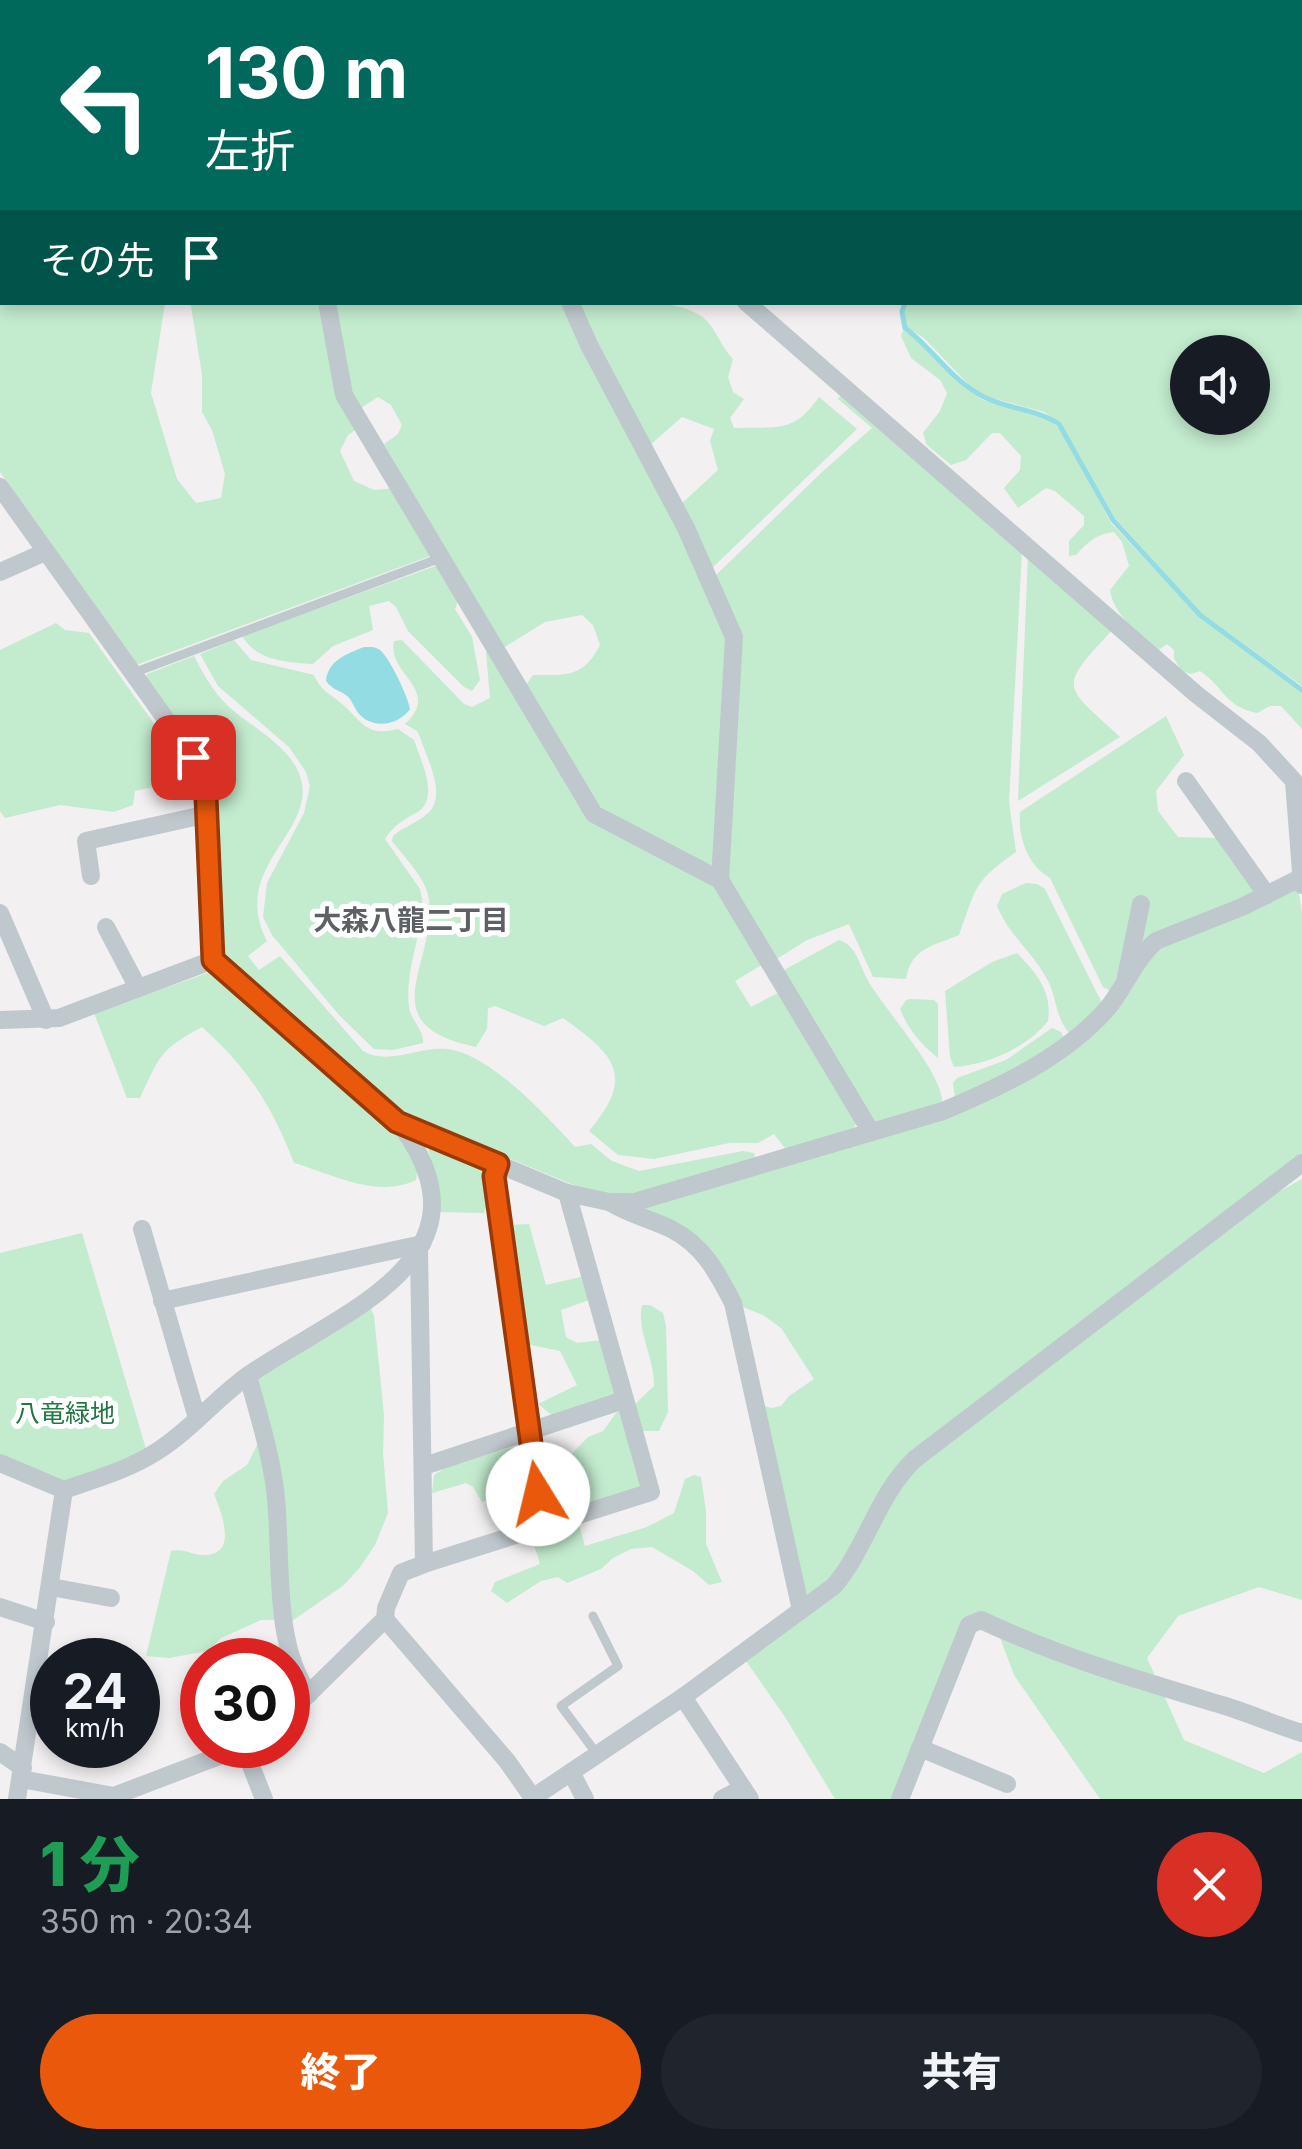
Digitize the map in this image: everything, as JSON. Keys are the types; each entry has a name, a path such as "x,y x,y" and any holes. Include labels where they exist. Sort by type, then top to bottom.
{"street":[{"path":"328,305 344,395 594,814 720,880 870,1132"},
{"path":"571,305 588,346 686,528 731,626 734,654 720,880"},
{"path":"397,1122 568,1193 609,1202 635,1202 942,1110 1022,1074 1094,1023 1156,941 1301,882 1294,780 1259,743 1196,694 749,305"},
{"path":"0,487 205,774 213,960 397,1122 416,1146 430,1182 431,1218 420,1248 392,1283 248,1376 148,1456 64,1490 0,1463"},
{"path":"0,572 45,552"},
{"path":"1186,782 1266,894"},
{"path":"91,876 86,841 208,814"},
{"path":"1125,982 1141,904"},
{"path":"0,913 46,1020"},
{"path":"106,927 138,988"},
{"path":"0,1020 46,1020 213,960"},
{"path":"385,1619 507,1761 532,1798 683,1697 834,1586 845,1573 898,1475 914,1459 1302,1163"},
{"path":"498,1164 494,1176 542,1526"},
{"path":"310,1693 385,1619 401,1574 652,1492 568,1193"},
{"path":"609,1202 690,1240 716,1269 733,1303 801,1610"},
{"path":"142,1229 197,1418"},
{"path":"162,1301 420,1248"},
{"path":"420,1248 424,1564"},
{"path":"248,1376 274,1486 280,1592 288,1638"},
{"path":"424,1466 624,1400"},
{"path":"46,1638 64,1490"},
{"path":"51,1587 111,1598"},
{"path":"0,1608 46,1622"},
{"path":"900,1799 969,1625 981,1620 1131,1680 1226,1706 1302,1733"},
{"path":"683,1697 746,1793 722,1799"},
{"path":"18,1799 30,1741"},
{"path":"920,1748 1008,1784"},
{"path":"0,1752 22,1774 114,1797 189,1768"},
{"path":"253,1768 264,1799"},
{"path":"572,1772 586,1799"}],"lane":[{"path":"132,673 443,557"},
{"path":"594,1616 618,1666 561,1706 597,1754"}],"green space":[{"path":"0,305 165,305 151,393 177,479 196,503 221,498 225,474 212,430 202,412 202,375 190,305 323,305 358,428 348,435 340,451 354,481 374,490 394,488 430,556 139,664 0,472"},
{"path":"334,305 568,305 726,629 715,864 706,866 597,805 526,685 533,675 565,674 587,664 600,645 593,625 582,615 545,622 503,648 384,444 398,434 402,425 391,405 378,397 361,408 352,392"},
{"path":"578,305 669,305 707,321 733,359 728,377 733,392 744,399 730,418 734,428 791,423 801,418 819,397 857,429 710,570 679,506 718,470 710,441 714,429 682,417 649,446"},
{"path":"906,305 1302,305 1302,686 1201,613 1115,518 1061,423 1044,412 985,396 969,385 924,338 907,328"},
{"path":"903,330 983,400 1057,426 1111,523 1199,616 1302,692 1302,729 1281,706 1270,706 1257,713 1238,706 1200,671 1181,671 1174,650 1167,644 1157,651 1135,631 1116,608 1110,590 1129,566 1122,542 1114,532 1108,533 1069,556 1069,541 1084,525 1084,516 1046,488 1018,508 1004,488 1020,470 1021,456 1000,433 992,433 966,460 951,465 927,445 923,433 940,411 947,393 940,380 911,358 901,336"},
{"path":"843,392 1022,549 1009,802 1016,852 983,879 959,935 918,954 906,979 873,977 849,924 807,940 775,960 726,877 739,655 713,578 872,428 838,399"},
{"path":"1028,553 1114,628 1083,663 1074,685 1086,706 1120,737 1018,801"},
{"path":"441,564 459,598 455,609 472,637 480,680 472,691 408,631 389,601 369,606 373,630 333,646 313,664 264,655 242,636"},
{"path":"56,623 65,630 89,633 193,778 135,791 133,805 114,812 60,805 5,818 0,811 0,650"},
{"path":"234,640 251,660 314,675 323,688 371,729 398,729 414,740 427,780 427,799 423,807 391,830 385,839 420,889 424,910 408,995 410,1012 423,1043 393,1050 374,1049 339,1015 272,935 263,917 267,883 304,813 310,786 306,772 289,747 218,686 200,654"},
{"path":"402,640 464,704 472,707 490,698 486,652 491,651 590,818 714,885 765,963 735,981 751,1007 781,991 857,1120 853,1132 787,1151 774,1134 758,1143 729,1143 654,1159 618,1155 589,1131 612,1095 613,1068 596,1044 563,1018 544,1026 495,1006 488,1008 487,1029 476,1047 444,1037 424,1024 416,1008 415,990 429,925 429,900 420,876 392,841 393,836 433,807 436,788 420,737 405,724 418,701 394,653 394,641"},
{"path":"194,656 223,701 279,746 300,776 302,796 297,815 258,891 258,915 267,941 248,956 259,970 280,956 363,1051 383,1057 447,1049 481,1062 516,1088 575,1147 591,1144 612,1161 639,1171 743,1151 754,1153 756,1160 638,1195 583,1189 406,1115 376,1096 221,957 213,777 145,678"},
{"path":"1166,716 1184,755 1156,791 1158,811 1178,837 1221,838 1256,893 1165,930 1112,992 1103,987 1050,878 1030,858 1021,831 1020,812"},
{"path":"1026,883 1045,889 1101,1001 1101,1009 1072,1035 1060,1018 1050,985 997,906 1002,894"},
{"path":"1298,888 1302,913 1302,1155 945,1428 839,1571 807,1601 762,1405 781,1406 814,1379 781,1328 740,1306 710,1257 630,1209 866,1139 1067,1050 1150,953"},
{"path":"839,940 853,950 874,990 934,1076 942,1104 878,1124 871,1121 784,970"},
{"path":"1017,953 1042,984 1048,1001 1048,1021 1006,1053 954,1067 945,991 992,962"},
{"path":"213,971 397,1130 418,1167 416,1180 386,1187 370,1186 294,1163 257,1089 202,1027 162,1055 140,1098 127,1098 94,1013"},
{"path":"911,999 934,1000 938,1004 938,1058 916,1036 900,1009"},
{"path":"1052,1028 1061,1032 1065,1040 1017,1070 955,1100 953,1083 957,1078 1006,1060"},
{"path":"443,1147 475,1163 487,1178 484,1213 437,1212 437,1188 428,1149"},
{"path":"1302,1179 1302,1600 1259,1587 1178,1616 1147,1658 1184,1740 1264,1773 1302,1752 1302,1799 1100,1799 1014,1675 993,1619 976,1614 892,1799 835,1799 744,1658 804,1612 903,1479 1271,1196"},
{"path":"529,1224 546,1285 585,1276 592,1299 561,1310 566,1337 577,1343 603,1340 617,1396 553,1416 538,1404 577,1385 560,1351 531,1345 519,1347 505,1225"},
{"name":"八竜緑地","path":"82,1233 146,1449 132,1459 62,1483 0,1457 0,1253"},
{"path":"642,1305 663,1313 666,1326 668,1412 659,1431 642,1431 635,1404 654,1386 641,1324"},
{"path":"370,1306 384,1415 388,1513 375,1545 344,1585 289,1623 255,1381"},
{"path":"622,1405 645,1488 545,1517 536,1468 566,1460 588,1437 603,1431"},
{"path":"262,1435 281,1620 261,1620 221,1638 180,1638 180,1656 160,1657 160,1638 150,1638 171,1551 202,1555 221,1549 225,1533 214,1494 223,1481 247,1465"},
{"path":"513,1447 524,1460 530,1488 482,1502 466,1483 432,1493 434,1475 450,1465"},
{"path":"701,1477 706,1544 722,1582 709,1585 652,1547 631,1549 601,1569 567,1583 558,1577 541,1581 507,1603 491,1591 495,1582 540,1564 531,1535 577,1518 585,1546 647,1527 674,1513 685,1479"}],"water":[{"path":"364,647 376,648 384,654 406,695 410,709 394,721 380,724 366,720 348,697 326,681 334,663"}],"waterway":[{"path":"904,305 905,328 973,391 1059,424 1113,520 1200,615 1302,690"}],"district":[{"name":"大森八龍二丁目","path":"411,920"}],"route":[{"path":"193,757 205,774 213,960 397,1122 498,1164 494,1176 538,1494"}]}
